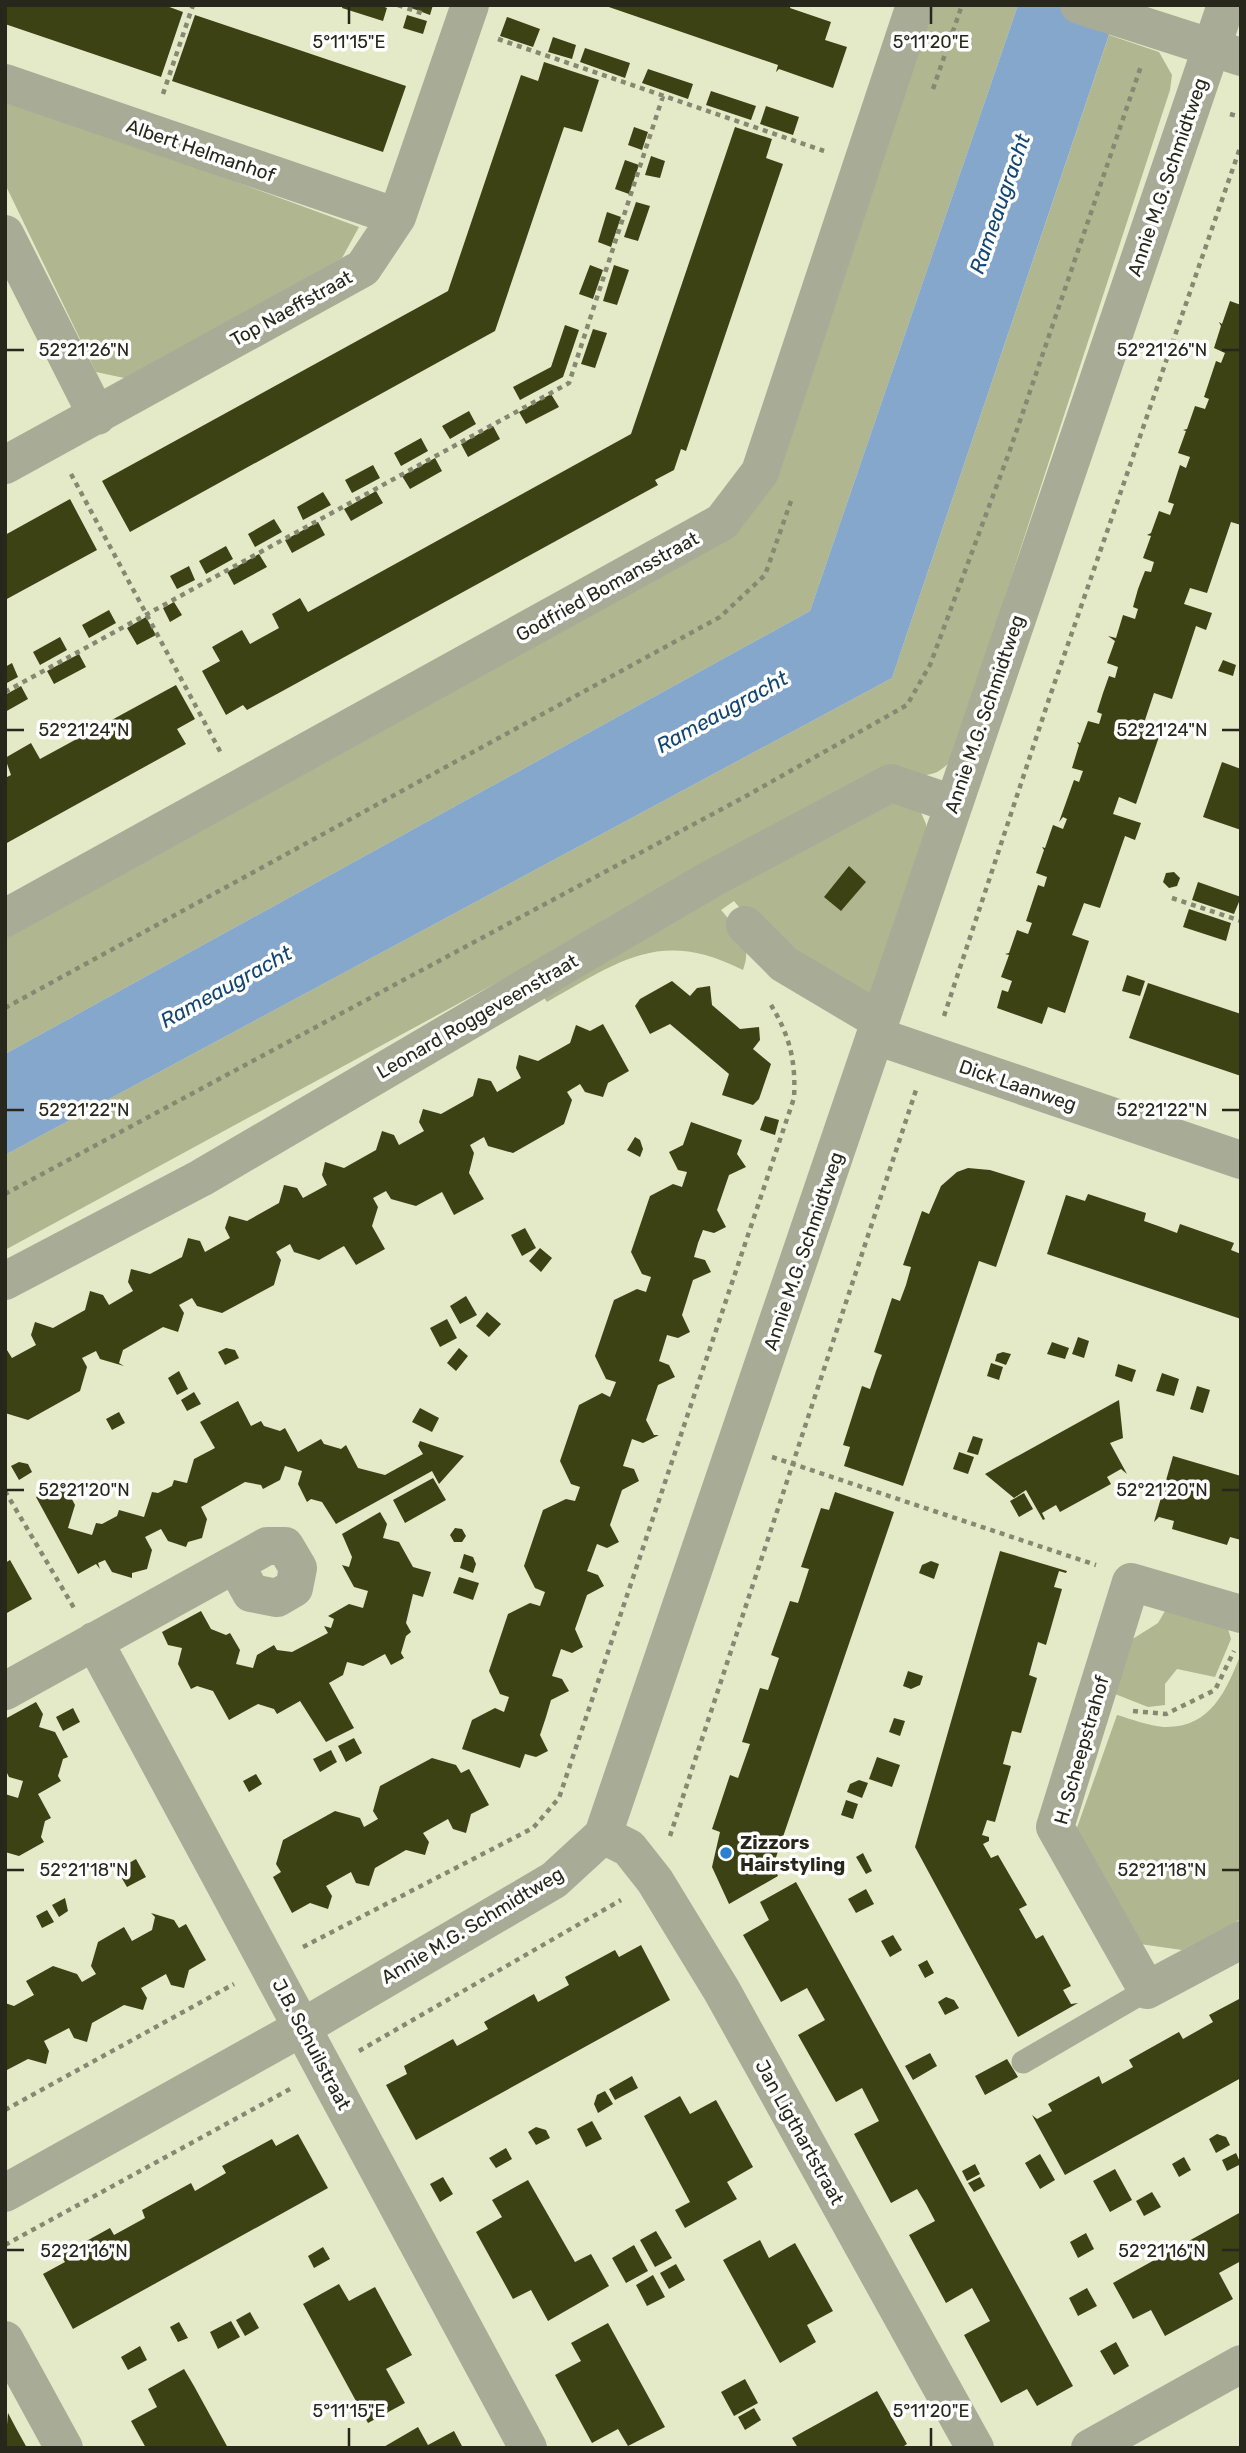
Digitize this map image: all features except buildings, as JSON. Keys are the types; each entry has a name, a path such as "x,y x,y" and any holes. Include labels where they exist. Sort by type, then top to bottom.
{"street":[{"name":"Godfried Bomansstraat","path":"5,918 722,522 760,472 915,5"},
{"path":"1079,5 1226,51"},
{"name":"Annie M.G. Schmidtweg","path":"5,2193 303,2027 554,1880 603,1835 738,1446 953,804 1226,51 1226,5"},
{"name":"Top Naeffstraat","path":"5,465 363,268 397,217 467,16"},
{"name":"Albert Helmanhof","path":"5,83 397,217"},
{"path":"5,234 97,416"},
{"name":"Leonard Roggeveenstraat","path":"5,1281 201,1178 711,880 891,783 953,804"},
{"path":"745,925 784,964 878,1028"},
{"name":"Dick Laanweg","path":"878,1028 1241,1160"},
{"path":"5,1691 235,1564"},
{"path":"1131,1582 1239,1629"},
{"name":"H. Scheepstrahof","path":"1131,1582 1055,1827 1147,1990"},
{"name":"J.B. Schuilstraat","path":"94,1641 528,2448"},
{"name":"Jan Ligthartstraat","path":"603,1835 629,1848 655,1881 722,1992 975,2448"},
{"path":"1147,1990 1241,1940"},
{"path":"5,2340 64,2448"},
{"path":"1090,2448 1241,2364"}],"lane":[{"path":"1023,2062 1147,1990"}],"path":[{"path":"150,132 193,5"},
{"path":"398,5 467,16 663,96 828,153"},
{"path":"5,1194 747,795 907,705 930,665 1010,450 1149,28"},
{"path":"5,692 569,383 663,96"},
{"path":"52,439 223,756"},
{"path":"211,762 229,752"},
{"path":"1172,898 1241,921"},
{"path":"5,2110 269,1964 533,1828 559,1798 794,1098 796,1064 786,1029 761,992 784,964"},
{"path":"738,1446 1108,1569 1131,1582"},
{"path":"5,1492 94,1641"},
{"path":"1096,1699 1137,1712 1166,1714 1216,1690 1239,1629"}],"green space":[{"path":"934,5 1018,5 810,611 5,1054 5,935 776,473"},
{"path":"1109,35 1159,52 1172,75 1170,90 952,759 937,772 918,775 651,899 5,1250 5,1155 892,678"},
{"path":"5,97 359,227 342,258 129,379 96,372 5,184"},
{"path":"891,801 919,808 926,824 927,835 869,1003 744,913 734,901 721,910 745,944 746,960 743,970 714,958 688,952 664,951 619,963 547,1002 541,993"},
{"path":"1165,1611 1228,1629 1231,1639 1215,1677 1177,1669 1165,1684 1165,1705 1148,1707 1115,1694 1131,1640 1158,1623"},
{"path":"1241,1654 1241,1919 1182,1950 1140,1944 1074,1836 1117,1715 1164,1727 1180,1726 1194,1721 1205,1714 1222,1694"}],"water":[{"name":"Rameaugracht","path":"1018,5 1119,5 892,678 5,1155 5,1054 810,611"}],"place":[{"name":"Zizzors Hairstyling","path":"726,1853"}]}
